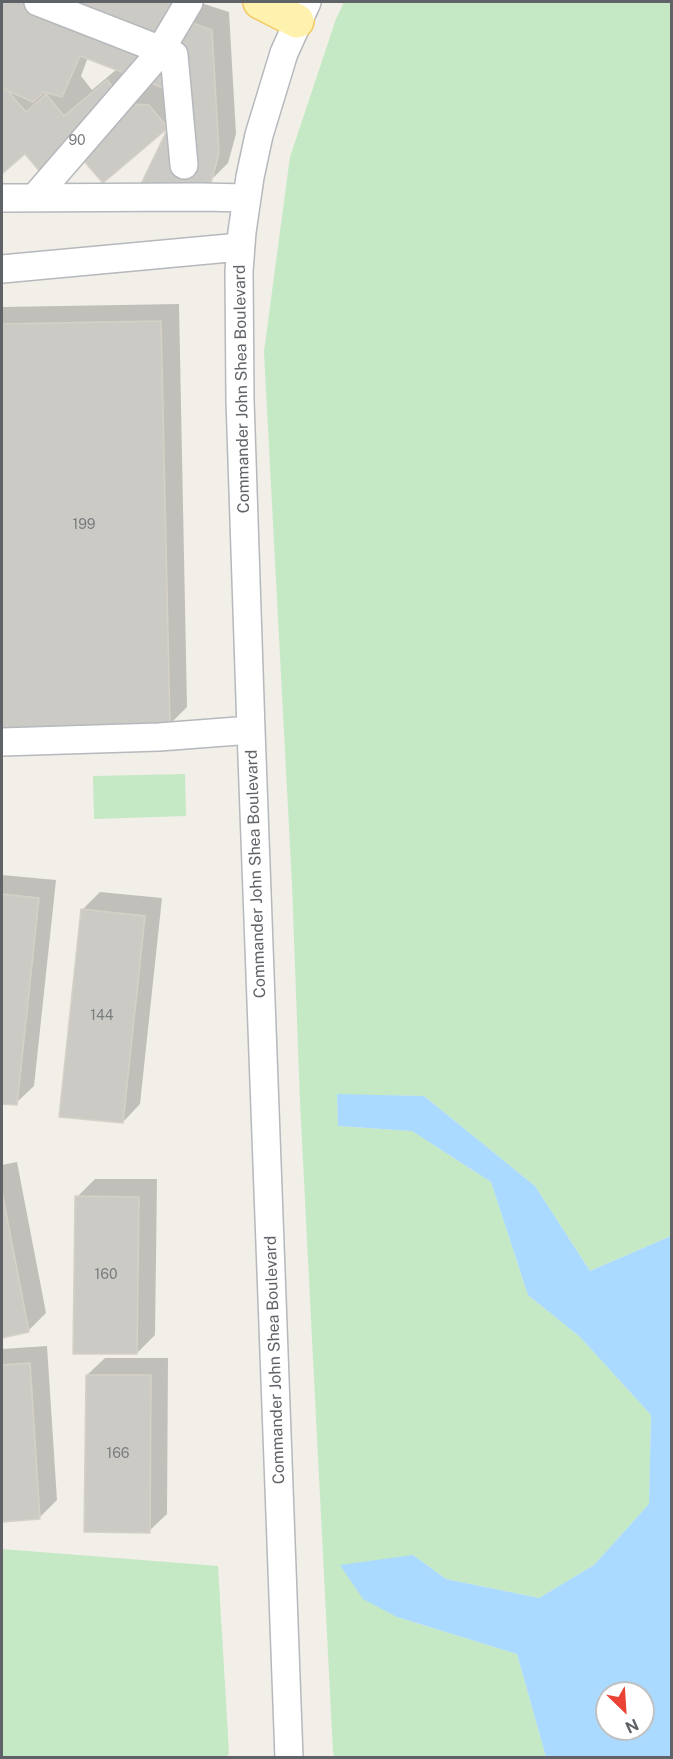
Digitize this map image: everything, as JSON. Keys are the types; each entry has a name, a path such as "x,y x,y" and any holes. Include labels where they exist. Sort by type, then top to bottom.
{"main road":[{"path":"260,2 302,11"}],"street":[{"path":"38,2 174,56 184,165"},
{"path":"34,197 157,56 180,4"},
{"name":"Commander John Shea Boulevard","path":"289,1758 251,730 239,336 240,248 259,135 284,53 302,11"},
{"path":"2,198 247,198"},
{"path":"2,269 240,248"},
{"path":"2,742 159,737 251,730"}],"green space":[{"path":"344,2 671,2 671,1236 590,1271 535,1186 424,1096 337,1095 338,1126 412,1131 491,1182 528,1295 580,1337 651,1415 649,1504 594,1565 539,1598 446,1579 413,1555 397,1617 517,1654 546,1757 334,1757 333,1752 264,352 290,157 336,19"},
{"path":"185,774 186,816 94,819 93,776"},
{"path":"2,1549 218,1566 229,1753 227,1757 2,1757"}],"water":[{"path":"337,1094 424,1096 535,1186 590,1271 671,1236 671,1757 546,1757 517,1654 397,1617 363,1599 340,1565 413,1555 446,1579 539,1598 594,1565 649,1504 651,1415 580,1337 528,1295 491,1182 412,1131 338,1126"}],"building":[{"path":"2,2 172,2 166,14 212,30 219,153 211,183 140,186 168,128 166,89 80,56 62,97 44,92 33,102 2,88"},
{"path":"107,80 128,104 149,105 168,128 103,183 83,160 52,186 25,154 2,174 2,93 6,89 26,112 46,94 64,116"},
{"path":"161,321 170,726 2,730 2,324"},
{"path":"2,894 39,898 17,1105 2,1104"},
{"path":"81,909 145,916 123,1123 59,1117"},
{"path":"2,1192 29,1332 2,1338"},
{"path":"75,1196 139,1197 137,1354 73,1354"},
{"path":"30,1363 40,1519 2,1522 2,1365"},
{"path":"86,1375 151,1375 150,1533 84,1532"}]}
